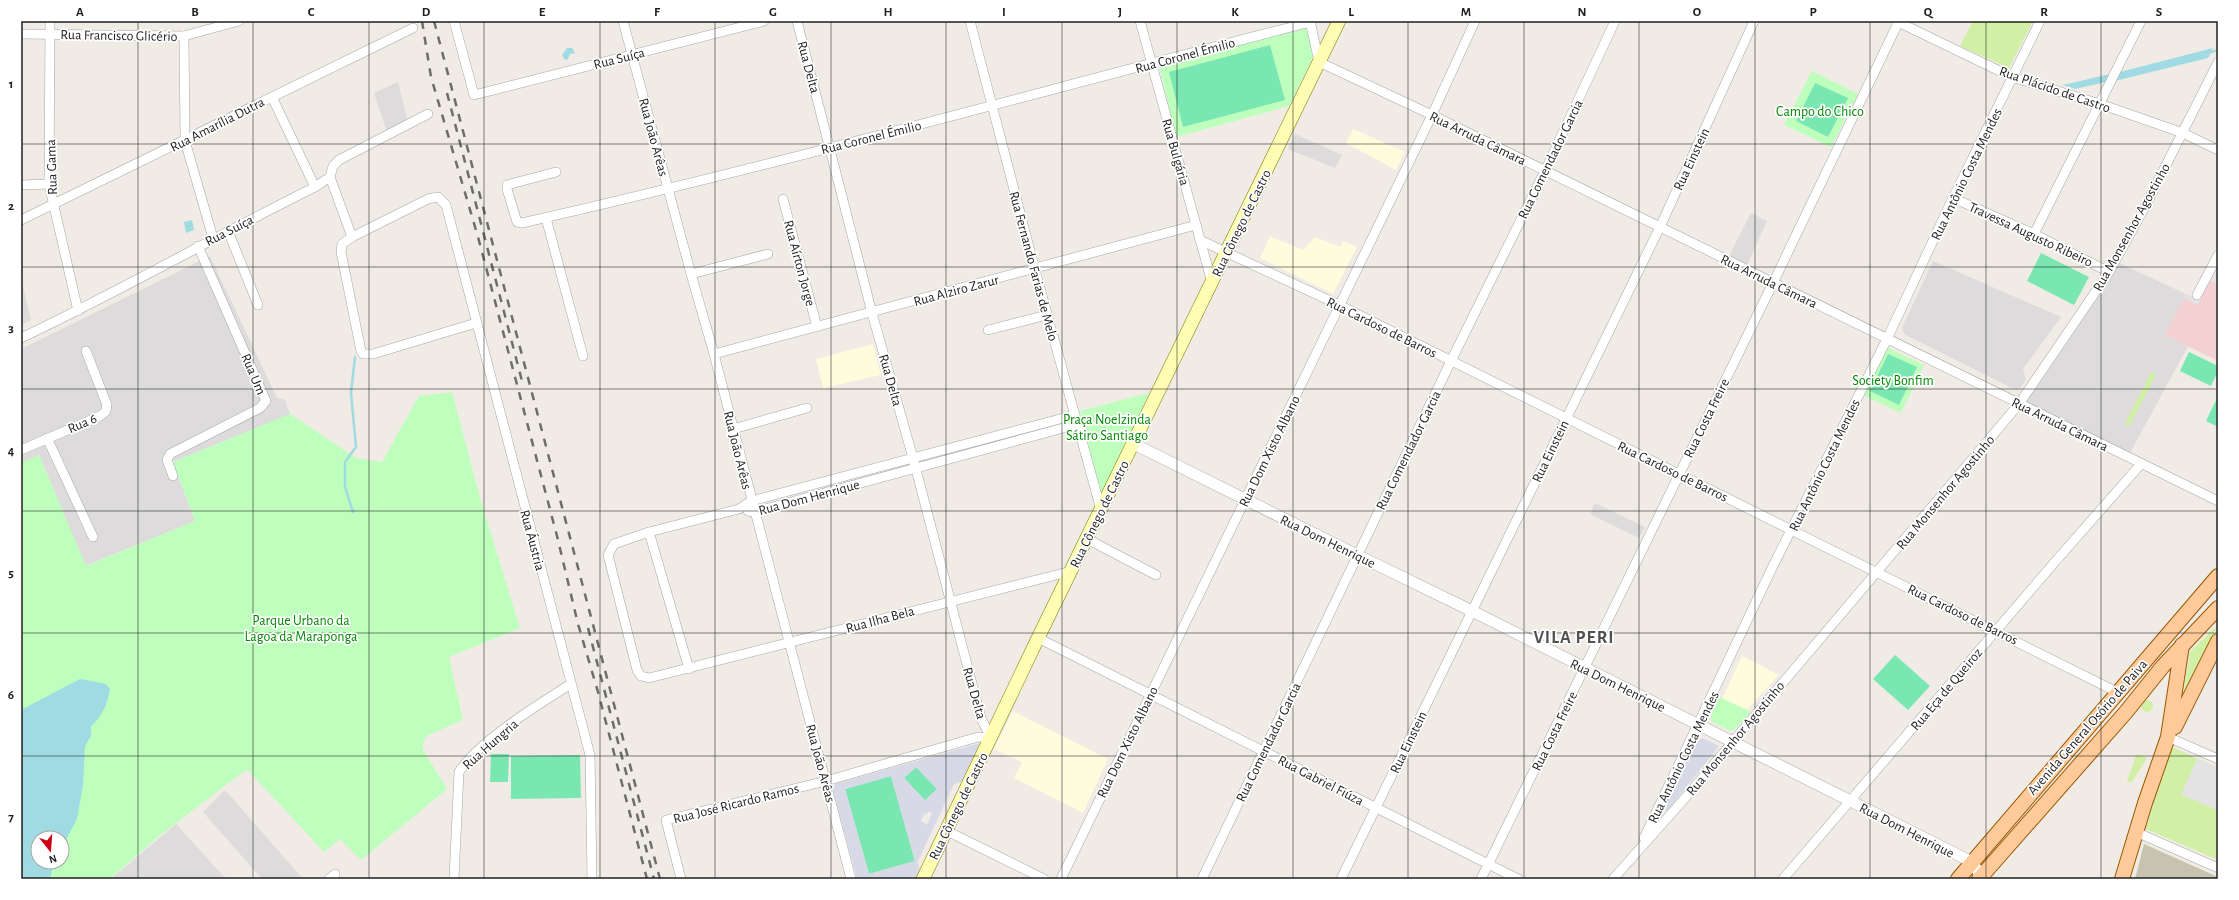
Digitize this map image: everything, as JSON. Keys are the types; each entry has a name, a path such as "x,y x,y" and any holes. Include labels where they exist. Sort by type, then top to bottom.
{"main road":[{"name":"Rua Cônego de Castro","path":"924,879 1038,638 1134,444 1339,21"},
{"name":"Avenida General Osório de Paiva","path":"1958,879 2218,576"},
{"path":"2122,879 2168,737 2181,647 2193,604"},
{"name":"Avenida General Osório de Paiva","path":"1983,878 2181,647 2218,608"},
{"path":"2168,737 2178,723 2218,641"}],"street":[{"name":"Rua Gama","path":"50,21 49,184 78,311"},
{"name":"Rua Francisco Glicério","path":"21,34 184,36 239,21"},
{"name":"Rua Suíça","path":"454,21 474,95 764,21"},
{"name":"Rua João Arêas","path":"623,21 714,354 751,501 851,879"},
{"name":"Rua Delta","path":"797,21 831,147 872,313 916,468 981,718 991,738"},
{"name":"Rua Fernando Farias de Melo","path":"970,21 1034,270 1101,510"},
{"name":"Rua Bulgária","path":"1140,21 1212,283"},
{"name":"Rua Dom Xisto Albano","path":"1061,879 1246,500 1476,21"},
{"name":"Rua Comendador Garcia","path":"1202,879 1451,361 1545,171 1615,21"},
{"name":"Rua Einstein","path":"1341,879 1660,227 1754,21"},
{"name":"Rua Plácido de Castro","path":"1898,21 2012,77 2100,104 2183,133 2218,150"},
{"name":"Rua Costa Freire","path":"1481,879 1774,283 1898,21"},
{"name":"Rua Antônio Costa Mendes","path":"1641,845 1667,786 1887,339 1953,198 2040,21"},
{"path":"2034,234 2141,21"},
{"path":"1310,22 1319,62"},
{"name":"Rua Coronel Émilio","path":"556,172 509,184 507,187 517,222 522,223 546,218 668,190 831,147 993,107 1151,63 1310,22"},
{"name":"Rua Amarília Dutra","path":"21,220 413,28"},
{"path":"184,36 184,141 214,238"},
{"name":"Rua Arruda Câmara","path":"1319,62 1432,115 2218,501"},
{"name":"Rua Monsenhor Agostinho","path":"1613,879 1641,845 1686,797 1732,741 2020,404 2109,272 2183,133 2218,62"},
{"path":"272,96 315,187"},
{"path":"428,114 338,160 332,166 330,177 352,237 343,242 341,252 361,351 363,354 373,354 476,323"},
{"name":"Rua Suíça","path":"21,338 78,311 228,230 315,187 330,177"},
{"path":"21,185 49,184"},
{"name":"Rua Áustria","path":"352,237 428,199 438,197 446,205 590,755 592,879"},
{"name":"Travessa Augusto Ribeiro","path":"1953,198 2034,234 2109,272"},
{"name":"Rua Aírton Jorge","path":"783,199 817,327"},
{"path":"546,218 583,356"},
{"name":"Rua Alziro Zarur","path":"714,354 1034,270 1196,225"},
{"path":"228,230 258,305"},
{"path":"1200,240 1227,251"},
{"name":"Rua Um","path":"172,476 167,460 170,454 260,408 266,401 198,246"},
{"name":"Rua Cardoso de Barros","path":"1227,251 1878,572 2117,692"},
{"path":"691,274 768,254"},
{"path":"2198,295 2218,255"},
{"path":"988,330 1047,315"},
{"name":"Rua 6","path":"21,450 100,416 106,411 107,406 86,351"},
{"path":"733,429 808,408"},
{"name":"Rua Dom Henrique","path":"739,509 751,501 1075,415"},
{"name":"Rua Dom Henrique","path":"739,509 754,512 1078,424"},
{"path":"47,438 93,537"},
{"name":"Rua Dom Henrique","path":"1134,444 1357,556 1472,610 1585,669 1972,862 1983,878"},
{"name":"Rua Eça de Queiroz","path":"1783,879 1852,801 1995,630 2141,464"},
{"name":"Rua Ilha Bela","path":"739,509 649,532 614,544 608,555 637,670 641,676 649,678 689,669 1072,571"},
{"path":"649,532 689,669"},
{"path":"1087,540 1156,575"},
{"name":"Rua Gabriel Fiúza","path":"1038,638 1518,879"},
{"name":"Rua Hungria","path":"454,879 459,772 469,759 490,741 529,711 571,684"},
{"name":"Rua José Ricardo Ramos","path":"681,879 666,820 826,781 978,737 991,738"},
{"path":"2168,737 2218,759"},
{"path":"947,831 1044,879"},
{"path":"2136,832 2218,868"}],"shaded area":[{"path":"398,82 408,122 387,132 374,93"},
{"path":"1353,129 1405,152 1396,170 1346,143"},
{"path":"1295,134 1342,155 1335,168 1288,149"},
{"path":"1751,213 1767,221 1747,265 1729,256"},
{"path":"1270,236 1303,250 1315,237 1340,247 1343,241 1357,247 1333,294 1260,258"},
{"path":"210,256 277,398 285,400 290,414 173,462 195,521 85,566 39,455 21,463 21,349"},
{"path":"1933,261 2061,317 2023,369 2026,380 2020,388 2014,389 1904,334 1902,328"},
{"path":"2119,263 2186,294 2165,335 2188,346 2129,455 2023,402 2112,276"},
{"path":"2218,264 2218,361 2165,335 2186,294 2200,300"},
{"path":"2218,264 2218,284 2210,280"},
{"path":"21,278 31,320 21,325"},
{"path":"2186,294 2200,300 2198,305 2184,298"},
{"path":"873,344 881,375 823,388 816,359"},
{"path":"1595,503 1645,527 1639,538 1590,514"},
{"path":"1742,656 1779,675 1747,710 1722,699"},
{"path":"1013,711 1108,759 1083,813 1014,778 1022,762 994,749"},
{"path":"1703,738 1719,746 1668,810 1665,811 1663,808 1698,740"},
{"path":"980,743 963,781 954,784 917,863 920,869 915,879 857,879 833,790 835,784","holes":["916,767 937,789 925,800 904,778","891,776 915,861 869,874 845,789","929,811 932,813 927,825 921,821 925,813 927,814"]},
{"path":"2197,759 2218,768 2218,810 2181,795"},
{"path":"225,790 303,879 262,879 203,812"},
{"path":"176,824 226,879 111,879"},
{"path":"2144,844 2218,877 2218,879 2135,879"}],"green space":[{"path":"1973,21 2033,21 2009,68 1960,46"},
{"path":"1307,28 1316,51 1289,106 1176,137 1159,65"},
{"path":"1270,45 1285,100 1183,127 1169,72"},
{"name":"Campo do Chico","path":"1812,71 1858,94 1831,147 1784,125"},
{"path":"1815,83 1848,98 1828,137 1796,121"},
{"path":"2041,253 2089,277 2074,305 2027,281"},
{"name":"Society Bonfim","path":"1884,346 1924,365 1901,413 1862,395"},
{"path":"2189,352 2218,366 2218,371 2211,386 2180,371"},
{"path":"1888,354 1917,367 1899,405 1870,391"},
{"path":"2154,372 2156,375 2130,425 2127,425 2125,423 2151,373"},
{"name":"Parque Urbano da Lagoa da Maraponga","path":"452,392 480,498 520,628 449,657 463,720 426,736 422,748 447,789 361,860 340,839 324,852 247,769 160,835 110,879 21,879 21,463 39,455 86,566 195,521 173,462 290,414 356,458 382,462 419,396"},
{"name":"Praça Noelzinda Sátiro Santiago","path":"1149,393 1101,494 1080,411"},
{"path":"2218,396 2218,427 2206,421"},
{"path":"2215,627 2216,629 2183,696 2190,652"},
{"path":"1895,655 1930,686 1908,710 1873,679"},
{"path":"1719,697 1751,712 1734,730 1730,731 1711,721 1711,714"},
{"path":"2145,700 2149,700 2153,706 2149,712 2145,712 2141,708 2141,704"},
{"path":"2170,746 2218,768 2218,860 2146,829"},
{"path":"491,754 509,754 508,782 490,782"},
{"path":"2137,754 2147,758 2132,782 2129,782 2127,780"},
{"path":"580,755 581,798 511,799 511,756"},
{"path":"916,767 937,789 925,801 904,778"},
{"path":"891,776 915,861 869,874 845,789"}],"water":[{"path":"567,48 572,48 575,53 570,54 568,59 565,60 562,55"},
{"path":"2213,48 2208,58 2115,81 2120,72"},
{"path":"2110,74 2106,82 2075,89 2063,85"},
{"path":"192,220 194,230 186,233 184,222"},
{"path":"80,679 106,684 110,689 104,709 91,726 91,736 85,746 83,785 77,819 70,832 70,830 30,830 30,870 52,870 50,879 21,879 21,710"}],"waterway":[{"path":"2208,53 2218,50"},
{"path":"353,512 345,487 345,462 356,447 351,393 355,357"}],"railway":[{"path":"422,21 431,77 478,237 557,536 578,624 598,692 647,879"},
{"path":"434,21 660,879"},
{"path":"447,93 522,381"},
{"path":"588,628 654,879"}],"district":[{"name":"VILA PERI","path":"1574,637"}]}
